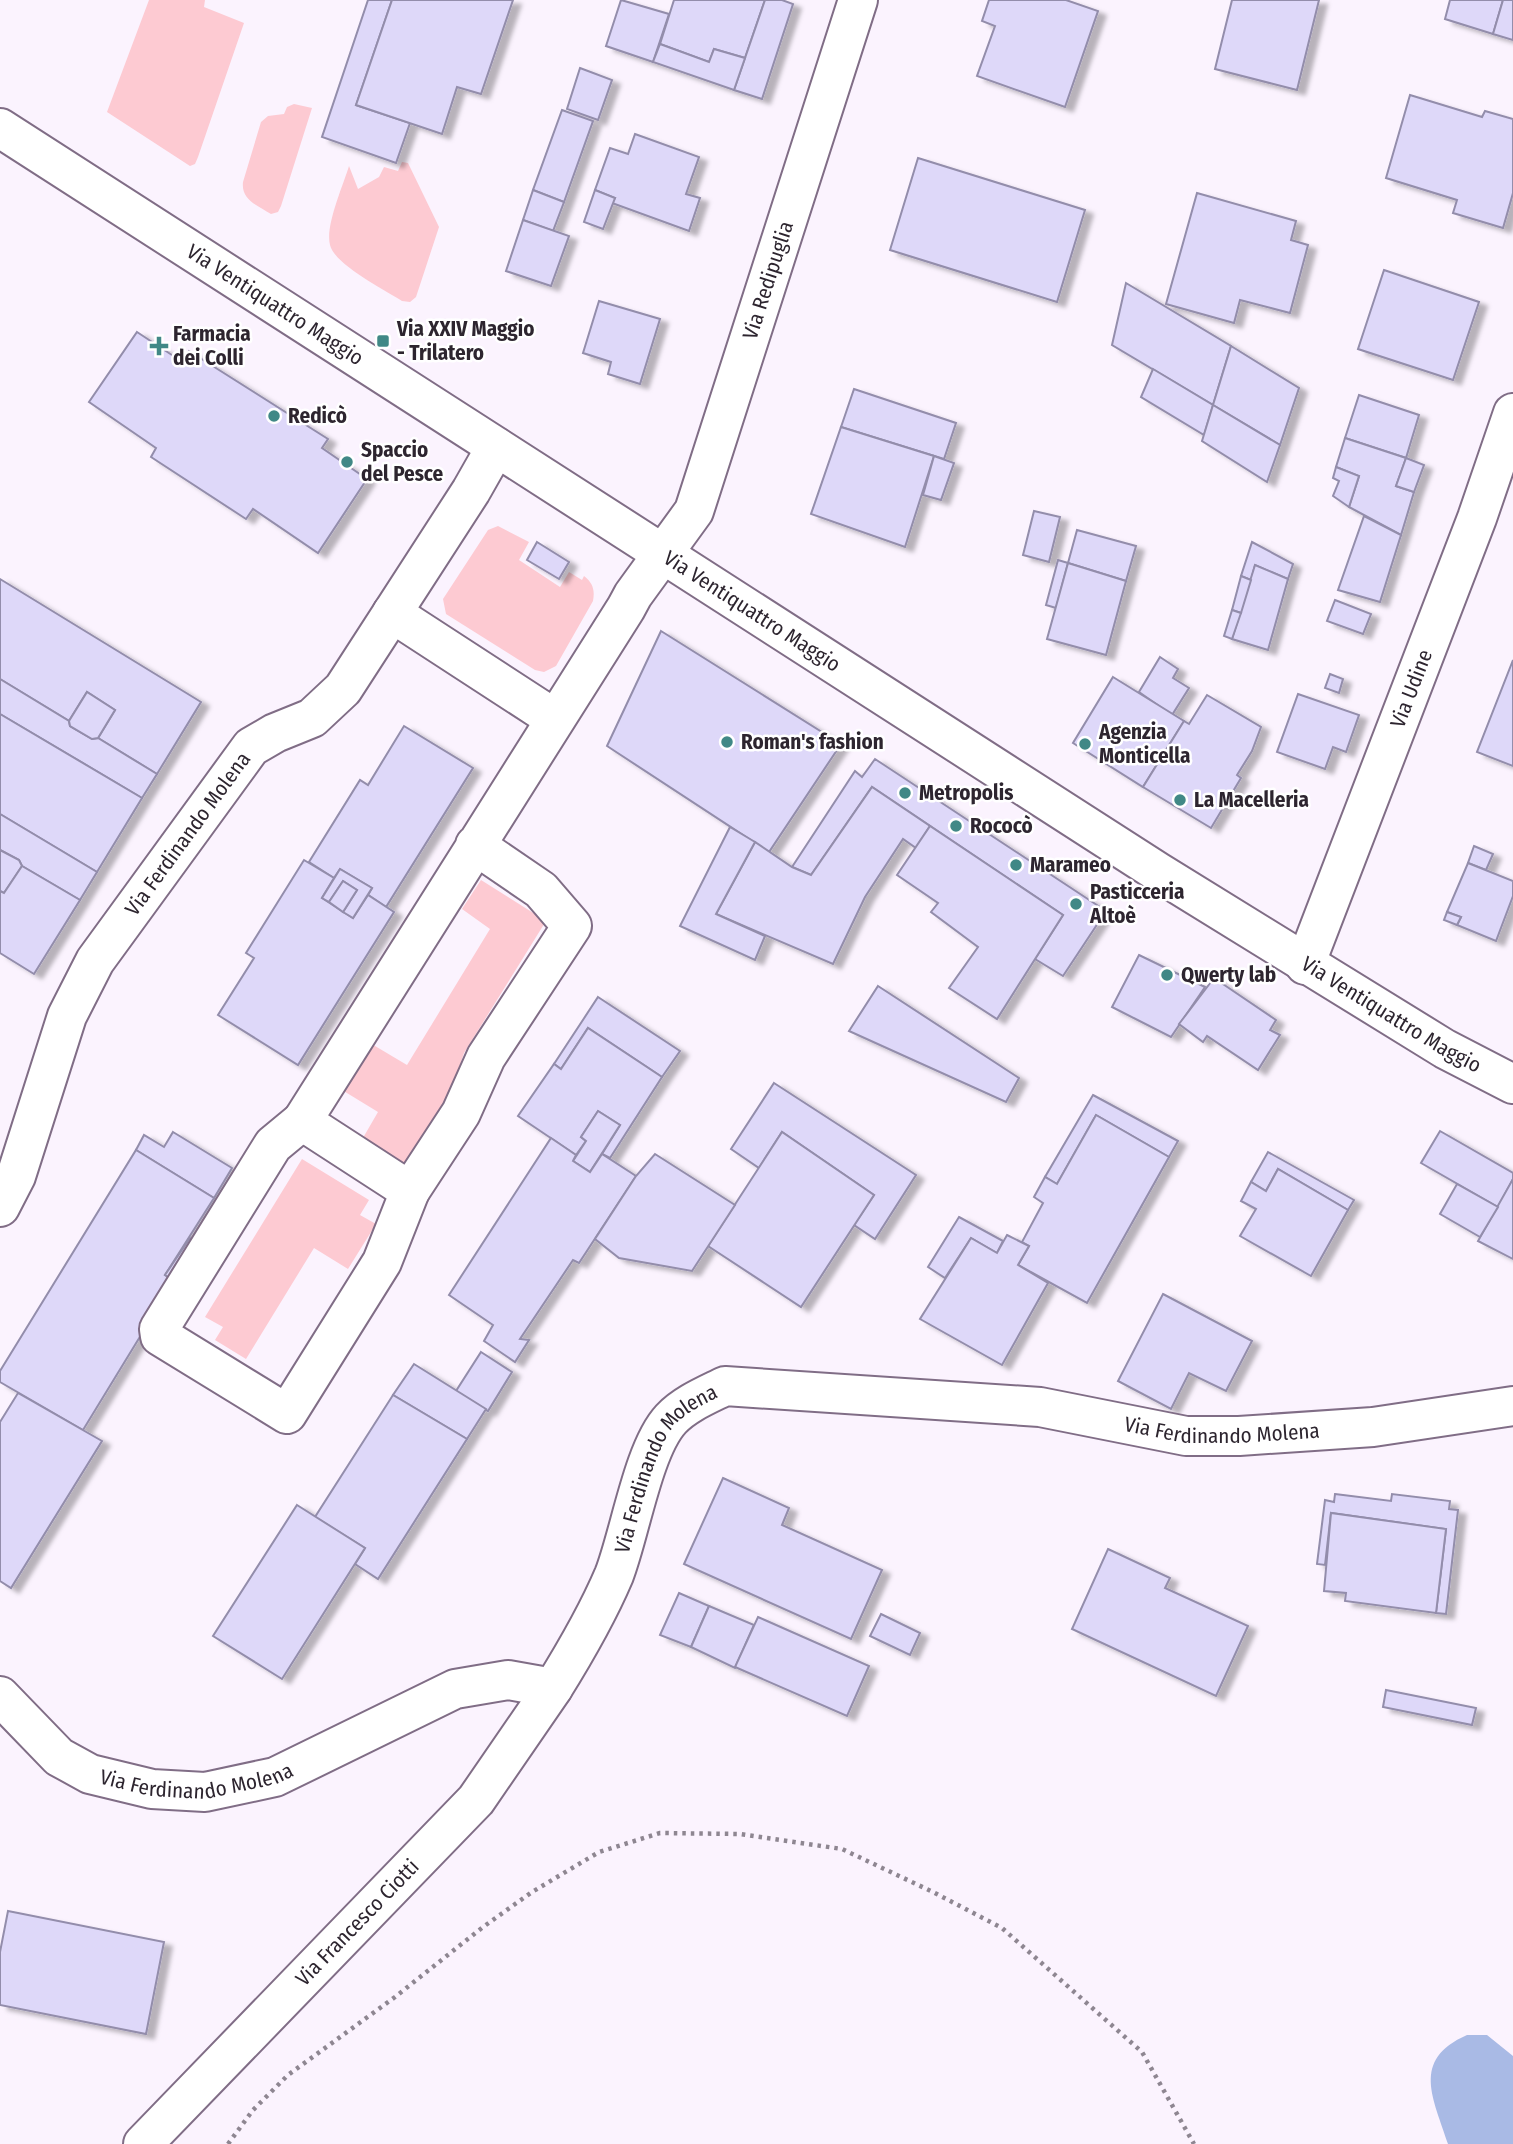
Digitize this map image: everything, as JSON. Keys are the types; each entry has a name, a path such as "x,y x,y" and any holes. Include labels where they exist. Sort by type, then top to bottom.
{"street":[{"name":"Via Redipuglia","path":"410,1191 382,1262 287,1414 160,1336 159,1329 273,1145 302,1121 633,595 694,511 858,0"},
{"name":"Via Ventiquattro Maggio","path":"0,128 1305,965 1445,1049 1513,1084"},
{"name":"Via Udine","path":"1305,965 1477,518 1513,412"},
{"name":"Via Ferdinando Molena","path":"0,1207 16,1176 67,1016 95,961 251,747 275,733 312,718 343,689 471,491 496,447"},
{"path":"392,613 555,719"},
{"path":"302,1121 410,1191 461,1113 486,1057 572,926 541,890 475,845"},
{"name":"Via Ferdinando Molena","path":"0,1696 59,1757 90,1774 152,1789 205,1792 275,1777 455,1689 508,1680 553,1688 589,1631 614,1573 653,1449 670,1419 697,1400 725,1386 1040,1407 1186,1436 1239,1436 1373,1427 1513,1406"},
{"name":"Via Francesco Ciotti","path":"143,2144 476,1800 553,1688"}],"path":[{"path":"228,2144 253,2110 288,2074 396,1997 483,1927 532,1892 599,1852 660,1833 740,1834 842,1849 1002,1928 1142,2052 1194,2144"}],"shaded area":[{"path":"149,0 205,0 204,7 244,23 198,157 195,164 190,166 107,112"},
{"path":"294,104 312,108 281,206 278,212 271,214 247,198 243,182 261,122 268,116 284,114 287,107"},
{"path":"402,162 408,163 439,227 416,297 410,302 402,301 350,269 334,253 329,237 332,217 349,166 358,189 379,177 384,167 398,171"},
{"path":"498,526 529,542 519,560 560,587 569,572 582,580 584,576 593,587 593,601 556,666 544,672 535,670 446,614 443,599 488,530"},
{"path":"481,880 546,921 464,1053 450,1095 404,1170 360,1143 378,1112 342,1090 370,1043 407,1065 490,929 462,909"},
{"path":"302,1159 369,1200 360,1215 376,1224 348,1269 314,1248 246,1359 215,1340 223,1327 205,1317"}],"water":[{"path":"1467,2035 1487,2035 1513,2056 1513,2144 1448,2144 1433,2096 1432,2069 1438,2056 1449,2045"}],"building":[{"path":"368,0 392,0 356,105 410,123 396,163 322,137"},
{"path":"392,0 513,0 481,94 457,87 442,134 356,105"},
{"path":"621,0 669,14 653,62 606,46"},
{"path":"674,0 765,0 745,58 714,49 709,62 660,44"},
{"path":"765,0 782,0 793,4 762,99 734,90"},
{"path":"989,0 1066,0 1098,11 1065,107 977,76 995,26 982,21"},
{"path":"1232,0 1319,0 1297,90 1215,69"},
{"path":"1450,0 1503,0 1493,34 1445,19"},
{"path":"1503,0 1513,0 1513,40 1493,34"},
{"path":"660,44 709,62 714,49 745,58 734,90 653,62"},
{"path":"580,68 612,80 598,120 567,109"},
{"path":"1410,95 1482,117 1485,111 1513,119 1513,193 1503,228 1453,213 1457,200 1386,178"},
{"path":"562,110 593,121 564,202 533,190"},
{"path":"635,134 699,157 686,194 700,198 689,231 612,203 615,198 595,190 610,148 628,154"},
{"path":"918,158 1085,210 1057,302 890,250"},
{"path":"533,190 564,202 553,231 523,220"},
{"path":"595,190 615,198 603,229 584,222"},
{"path":"1197,193 1296,221 1291,240 1308,245 1290,313 1240,300 1234,323 1166,304"},
{"path":"523,220 569,236 551,286 506,271"},
{"path":"1384,270 1479,302 1453,380 1358,349"},
{"path":"1126,283 1231,346 1213,405 1112,345"},
{"path":"599,301 660,319 640,384 608,374 611,362 583,353"},
{"path":"137,332 181,361 189,351 328,439 322,448 367,479 318,553 253,509 246,519 151,457 156,448 89,402"},
{"path":"1231,346 1299,388 1280,445 1213,405"},
{"path":"1153,369 1213,405 1204,435 1141,397"},
{"path":"854,389 956,423 944,459 841,427"},
{"path":"1359,395 1419,415 1406,458 1345,438"},
{"path":"1213,405 1280,445 1267,482 1202,441"},
{"path":"841,427 934,456 905,547 811,514"},
{"path":"1345,438 1406,458 1396,486 1414,492 1401,535 1349,507 1359,476 1336,467"},
{"path":"934,456 954,463 941,500 923,495"},
{"path":"1406,458 1424,465 1414,492 1396,486"},
{"path":"1336,467 1359,476 1349,507 1333,496 1339,481 1333,478"},
{"path":"1034,511 1060,517 1049,562 1023,555"},
{"path":"1364,516 1401,535 1380,602 1338,590"},
{"path":"1077,530 1136,546 1126,581 1068,563"},
{"path":"537,542 569,562 559,579 527,560"},
{"path":"1252,542 1293,564 1288,579 1255,565 1251,580 1241,576"},
{"path":"1058,560 1068,563 1056,608 1046,605"},
{"path":"1068,563 1126,581 1106,655 1047,639"},
{"path":"1255,565 1288,579 1268,650 1232,639"},
{"path":"1241,576 1251,580 1241,613 1232,610"},
{"path":"0,579 201,702 157,774 98,738 115,710 87,692 69,721 0,679"},
{"path":"1335,600 1371,614 1363,634 1327,621"},
{"path":"1232,610 1241,613 1232,639 1224,636"},
{"path":"661,631 841,744 769,852 607,746"},
{"path":"1160,657 1178,669 1173,678 1189,688 1172,715 1139,692"},
{"path":"1513,660 1513,766 1477,752"},
{"path":"1330,674 1343,679 1339,693 1325,688"},
{"path":"1113,677 1184,721 1143,787 1073,743"},
{"path":"0,679 69,721 70,726 92,739 98,738 157,774 142,798 0,714"},
{"path":"87,692 115,710 98,738 92,739 70,726 69,721"},
{"path":"1298,694 1359,715 1346,752 1333,747 1325,769 1277,752"},
{"path":"1207,695 1261,727 1252,751 1237,775 1241,778 1211,828 1143,787 1184,721 1189,724"},
{"path":"0,714 142,798 97,872 0,814"},
{"path":"404,726 473,768 386,907 368,895 372,888 340,869 334,878 309,862 360,780 368,785"},
{"path":"875,759 1106,911 1063,976 1035,959 1063,915 872,787 811,875 792,867 855,771 862,777"},
{"path":"872,787 930,826 916,848 903,839 865,897 833,964 716,914 755,842 792,867 811,875"},
{"path":"0,814 97,872 80,900 0,850"},
{"path":"930,826 1063,915 997,1019 949,988 978,947 931,912 938,903 897,875"},
{"path":"730,827 755,842 716,914 765,936 755,960 680,926"},
{"path":"1474,846 1493,854 1486,870 1468,863"},
{"path":"0,850 19,860 22,866 4,893 0,891"},
{"path":"304,860 334,878 322,898 353,918 368,895 394,912 298,1065 218,1015 254,958 246,953"},
{"path":"1468,863 1513,881 1513,896 1496,941 1457,925 1461,917 1447,912"},
{"path":"22,866 80,900 34,974 0,953 0,891 4,893"},
{"path":"340,869 372,888 353,918 343,912 357,890 343,881 329,902 322,898"},
{"path":"343,881 357,890 343,912 329,902"},
{"path":"1447,912 1461,917 1457,925 1444,920"},
{"path":"1139,955 1205,987 1171,1037 1112,1007"},
{"path":"1214,978 1276,1020 1270,1030 1280,1035 1258,1070 1207,1036 1203,1042 1179,1024"},
{"path":"878,986 1019,1078 1006,1102 849,1031"},
{"path":"598,997 680,1051 662,1077 588,1028 561,1069 554,1064"},
{"path":"588,1028 662,1077 610,1158 602,1154 620,1125 598,1111 581,1137 586,1141 576,1155 518,1116 554,1064 561,1069"},
{"path":"774,1083 916,1175 875,1239 854,1225 874,1195 782,1132 759,1168 731,1149"},
{"path":"1093,1095 1178,1141 1169,1157 1096,1115 1057,1184 1045,1177"},
{"path":"598,1111 620,1125 590,1172 573,1161 586,1141 581,1137"},
{"path":"1096,1115 1169,1157 1087,1303 1018,1265 1029,1246 1022,1242 1043,1203 1034,1197 1045,1177 1057,1184"},
{"path":"1440,1131 1513,1173 1513,1179 1498,1207 1421,1163"},
{"path":"173,1132 232,1168 214,1198 136,1150 144,1135 164,1147"},
{"path":"782,1132 874,1195 801,1307 708,1246"},
{"path":"551,1138 576,1155 573,1161 590,1172 602,1154 636,1176 579,1263 573,1260 520,1339 529,1340 515,1362 484,1341 493,1325 449,1295"},
{"path":"136,1150 214,1198 165,1275 174,1281 83,1430 0,1382 0,1371"},
{"path":"1268,1152 1354,1200 1348,1210 1278,1169 1266,1191 1251,1182"},
{"path":"655,1154 735,1205 692,1271 619,1258 595,1239 636,1176"},
{"path":"1278,1169 1348,1210 1311,1276 1240,1236 1256,1209 1241,1201 1251,1182 1266,1191"},
{"path":"1513,1179 1513,1259 1478,1241"},
{"path":"1457,1184 1498,1207 1480,1237 1440,1214"},
{"path":"959,1217 1003,1241 997,1253 971,1238 945,1278 928,1267"},
{"path":"1007,1235 1029,1246 1018,1265 1048,1283 1002,1365 920,1319 971,1238 997,1253"},
{"path":"190,1238 198,1243 174,1281 165,1275"},
{"path":"1163,1294 1252,1341 1226,1391 1189,1373 1171,1409 1118,1381"},
{"path":"481,1352 512,1372 488,1411 456,1391"},
{"path":"414,1364 486,1409 467,1439 393,1395"},
{"path":"18,1393 102,1441 11,1588 0,1581 0,1422"},
{"path":"393,1395 467,1439 378,1579 355,1564 365,1548 315,1517"},
{"path":"723,1478 789,1508 782,1525 882,1570 851,1639 684,1564"},
{"path":"1335,1494 1391,1501 1392,1494 1450,1501 1449,1509 1458,1510 1446,1614 1436,1613 1446,1529 1331,1513 1325,1565 1317,1564 1325,1500 1334,1502"},
{"path":"297,1505 365,1548 282,1679 213,1636"},
{"path":"1331,1513 1446,1529 1436,1613 1345,1601 1346,1593 1324,1591"},
{"path":"1108,1549 1170,1578 1165,1588 1248,1626 1216,1696 1072,1629"},
{"path":"679,1593 709,1606 691,1647 660,1635"},
{"path":"709,1606 754,1625 735,1668 691,1647"},
{"path":"881,1614 920,1633 910,1655 870,1636"},
{"path":"758,1617 869,1666 847,1716 735,1667"},
{"path":"1386,1690 1476,1708 1472,1725 1383,1707"},
{"path":"8,1911 164,1942 146,2034 0,2005 0,1952"}],"place":[{"name":"Via XXIV Maggio - Trilatero","path":"383,341"},
{"name":"Farmacia dei Colli","path":"159,346"},
{"name":"Redicò","path":"274,416"},
{"name":"Spaccio del Pesce","path":"347,462"},
{"name":"Roman's fashion","path":"727,742"},
{"name":"Agenzia Monticella","path":"1085,744"},
{"name":"Metropolis","path":"905,793"},
{"name":"La Macelleria","path":"1180,800"},
{"name":"Rococò","path":"956,826"},
{"name":"Marameo","path":"1016,865"},
{"name":"Pasticceria Altoè","path":"1076,904"},
{"name":"Qwerty lab","path":"1167,975"}]}
